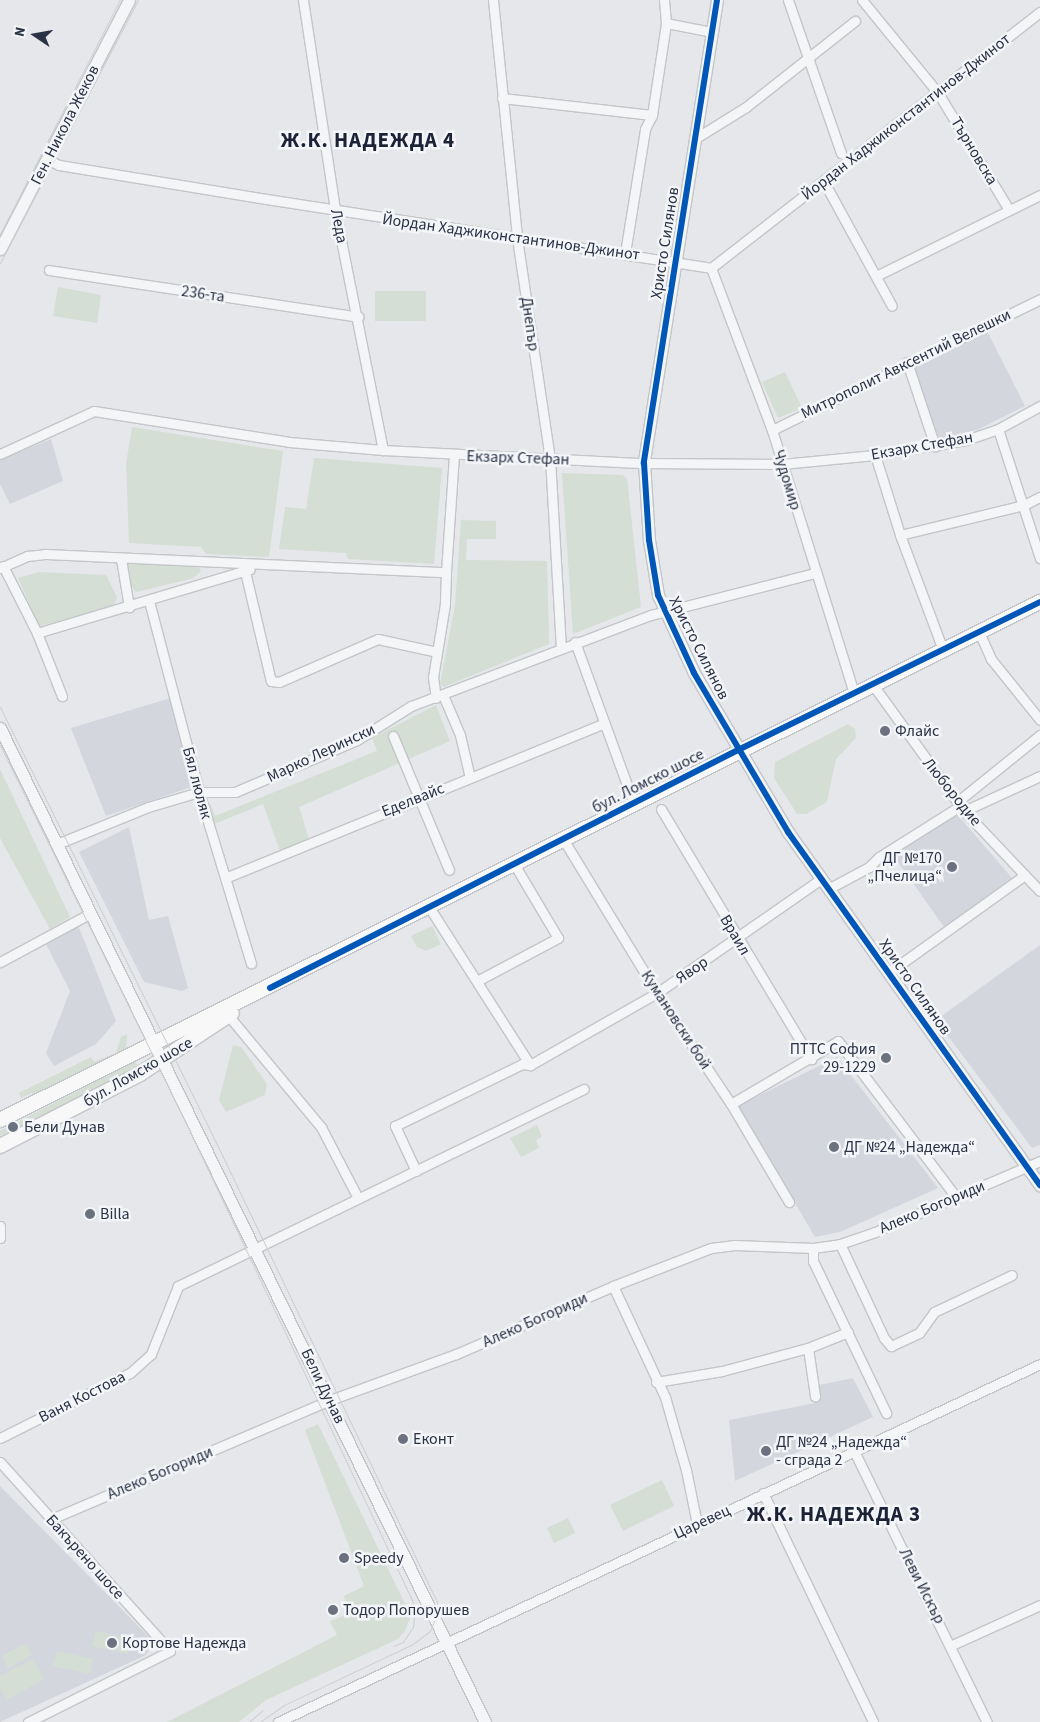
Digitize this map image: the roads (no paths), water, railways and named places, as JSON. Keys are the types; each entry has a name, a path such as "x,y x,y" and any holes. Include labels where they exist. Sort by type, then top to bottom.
{"main road":[{"name":"бул. Ломско шосе","path":"0,1120 270,988 738,750 1040,602"},
{"name":"бул. Ломско шосе","path":"0,1146 164,1060 270,988"}],"street":[{"name":"Ген. Никола Жеков","path":"0,249 129,0"},
{"name":"Леда","path":"304,0 335,210 358,317 382,450"},
{"name":"Днепър","path":"493,0 517,238 550,458 561,647"},
{"path":"625,253 644,129 652,115 666,23 664,0"},
{"name":"Христо Силянов","path":"717,0 644,463 649,540 662,611 738,750 825,884 1040,1185"},
{"path":"788,0 841,152"},
{"name":"Търновска","path":"862,0 938,93 1009,210"},
{"name":"Йордан Хаджиконстантинов-Джинот","path":"47,159 59,165 711,268 824,182 1040,12"},
{"path":"696,138 746,107 808,56 855,21"},
{"path":"666,23 712,32"},
{"path":"502,98 652,115"},
{"path":"824,182 892,306"},
{"path":"876,276 1040,195"},
{"name":"Чудомир","path":"711,268 772,430 854,694"},
{"name":"236-та","path":"49,270 358,317"},
{"name":"Митрополит Авксентий Велешки","path":"772,430 1040,298"},
{"path":"907,362 935,446"},
{"name":"Екзарх Стефан","path":"0,454 94,410 289,442 382,450 644,463 782,464 874,455 935,446 998,429 1040,406"},
{"path":"998,429 1040,558"},
{"path":"454,455 446,572 432,688 460,735 470,778"},
{"path":"874,455 900,535 943,650"},
{"path":"900,535 1024,505 1040,497"},
{"path":"62,696 36,633 2,567 27,556 45,554 244,567 272,564 446,572"},
{"path":"121,559 129,607"},
{"path":"36,633 149,601 244,567"},
{"path":"244,567 269,678 279,682 378,639 437,652"},
{"name":"Марко Лерински","path":"57,844 148,807 199,792 235,792 358,740 411,706 439,697 561,647 662,611 815,573"},
{"name":"Бял люляк","path":"149,601 199,792 251,963"},
{"path":"979,632 991,659 1040,720"},
{"path":"575,642 602,724 634,804"},
{"name":"Любородие","path":"873,685 960,806 1040,891"},
{"name":"Еделвайс","path":"225,878 602,724"},
{"name":"Бели Дунав","path":"0,728 256,1246 485,1722"},
{"path":"960,806 1040,735"},
{"path":"392,736 449,870"},
{"path":"960,806 1040,776"},
{"name":"Явор","path":"416,1171 395,1126 522,1064 530,1065 657,993 825,884 869,867 879,857 960,806"},
{"name":"Враил","path":"661,809 737,940 811,1059"},
{"name":"Кумановски бой","path":"563,839 657,993 732,1104 789,1202"},
{"path":"477,981 558,938 514,864"},
{"path":"888,973 1026,875"},
{"path":"429,907 530,1065"},
{"path":"0,962 91,913"},
{"path":"228,1015 321,1127 358,1198"},
{"path":"732,1104 811,1059 838,1041 956,1197"},
{"name":"Ваня Костова","path":"0,1438 130,1373 151,1354 178,1286 256,1246 584,1089"},
{"name":"Алеко Богориди","path":"51,1519 330,1400 456,1354 613,1286 723,1245 813,1248 840,1244 1040,1161"},
{"path":"0,1226 0,1238"},
{"path":"840,1244 884,1338 891,1346 919,1333 934,1312 1012,1275"},
{"path":"813,1248 813,1261 886,1413"},
{"path":"613,1286 656,1382 665,1397 683,1459 697,1524"},
{"path":"656,1382 722,1371 808,1348 848,1332"},
{"path":"808,1348 815,1396"},
{"name":"Царевец","path":"278,1722 1040,1364"},
{"name":"Леви Искър","path":"854,1451 952,1645 987,1722"},
{"name":"Бакърено шосе","path":"0,1462 170,1651 28,1722"},
{"path":"763,1493 873,1722"},
{"path":"952,1645 1040,1605"}],"tram line":[{"path":"0,234 120,0"},
{"path":"0,263 138,0"},
{"path":"0,707 209,1128 437,1602 438,1612 430,1631 413,1644 284,1705 260,1722"},
{"path":"0,745 191,1134 412,1600 415,1610 413,1627 403,1642 393,1646"},
{"path":"249,1722 263,1710"}],"place":[{"name":"Флайс","path":"885,731"},
{"name":"ДГ №170 „Пчелица“","path":"952,867"},
{"name":"ПТТС София 29-1229","path":"886,1058"},
{"name":"Бели Дунав","path":"13,1127"},
{"name":"ДГ №24 „Надежда“","path":"834,1147"},
{"name":"Billa","path":"90,1214"},
{"name":"Еконт","path":"403,1439"},
{"name":"ДГ №24 „Надежда“ - сграда 2","path":"766,1451"},
{"name":"Speedy","path":"344,1558"},
{"name":"Тодор Попорушев","path":"333,1610"},
{"name":"Кортове Надежда","path":"112,1643"}],"district":[{"name":"Ж.К. НАДЕЖДА 4","path":"368,140"},
{"name":"Ж.К. НАДЕЖДА 3","path":"834,1514"}]}
